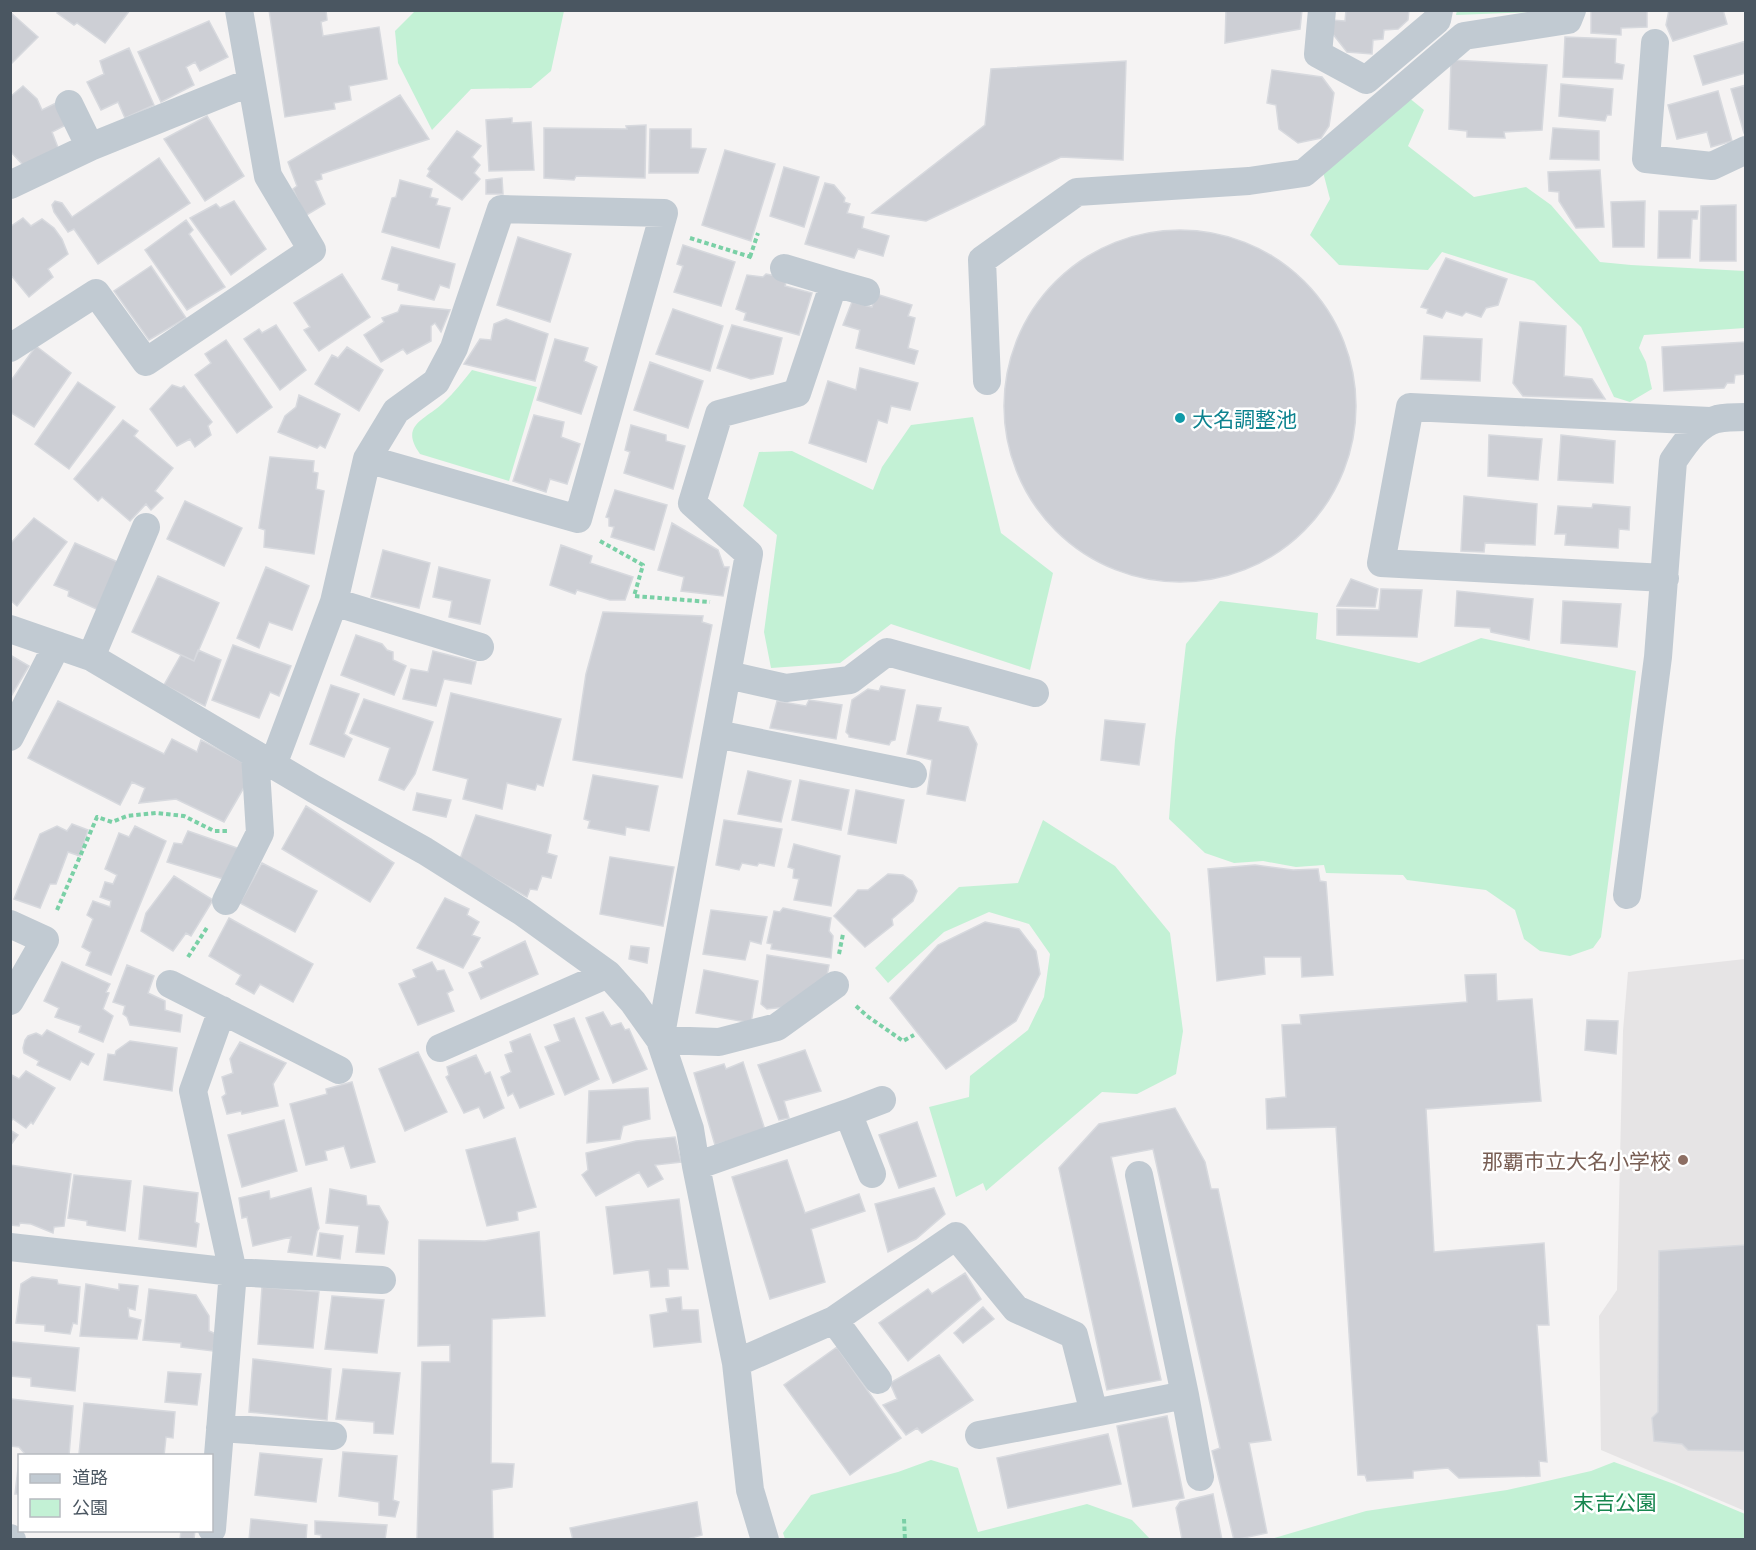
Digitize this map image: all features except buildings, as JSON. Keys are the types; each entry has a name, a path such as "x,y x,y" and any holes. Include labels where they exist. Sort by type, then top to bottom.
{"street":[{"path":"10,348 96,293 146,362 312,250 268,176 239,10"},
{"path":"1322,10 1318,54 1366,80 1437,20 1439,10"},
{"path":"987,381 982,260 1077,192 1249,181 1304,173 1464,36 1568,20 1572,10"},
{"path":"1655,43 1646,159 1712,166 1746,150"},
{"path":"10,185 90,147 251,82"},
{"path":"69,104 90,147"},
{"path":"226,901 260,833 264,759 334,602 368,459 396,411 436,382 454,348 501,209 664,213 578,519 368,459"},
{"path":"784,268 866,292"},
{"path":"660,1040 749,554 692,503 719,414 797,393 834,283"},
{"path":"1665,578 1381,563 1410,408 1710,421 1720,418 1746,417"},
{"path":"1627,895 1658,657 1673,461 1690,437 1710,421"},
{"path":"91,657 146,527"},
{"path":"334,602 480,647"},
{"path":"10,629 91,657 425,851 513,906 608,974 633,1002 660,1040 690,1129 736,1364 750,1490 765,1539"},
{"path":"10,737 57,645"},
{"path":"728,675 786,688 850,680 887,652 1035,693"},
{"path":"717,734 913,774"},
{"path":"10,924 45,940 10,1001"},
{"path":"440,1048 608,974"},
{"path":"170,984 339,1070"},
{"path":"660,1040 719,1042 777,1027 835,985"},
{"path":"213,1507 233,1272 193,1091 222,1010"},
{"path":"696,1166 882,1100"},
{"path":"848,1113 872,1174"},
{"path":"1139,1174 1200,1477"},
{"path":"736,1364 834,1320 956,1236 1016,1309 1074,1335 1094,1413"},
{"path":"10,1246 233,1272 382,1280"},
{"path":"834,1320 878,1380"},
{"path":"979,1435 1185,1395"},
{"path":"220,1428 333,1436"}],"path":[{"path":"664,213 677,234 784,268"},
{"path":"750,257 758,233"},
{"path":"578,519 580,537 599,541 643,565 634,596 740,605"},
{"path":"45,940 97,817 112,822 127,816 156,813 184,816 214,831 260,833"},
{"path":"170,984 226,901"},
{"path":"904,1519 906,1539"}],"shaded area":[{"name":"那覇市立大名小学校","path":"1745,959 1745,1511 1601,1450 1599,1316 1617,1290 1623,1031 1628,972"}],"green space":[{"path":"1457,10 1559,11 1456,15"},
{"path":"415,11 564,11 551,71 531,88 471,89 432,130 398,63 395,31"},
{"path":"1408,97 1424,110 1408,146 1474,197 1526,187 1551,205 1600,262 1745,271 1745,328 1644,335 1639,348 1646,362 1652,389 1630,402 1614,397 1581,327 1534,281 1442,252 1428,270 1339,265 1310,235 1330,199 1322,168"},
{"path":"472,370 537,387 509,481 420,454 414,444 412,436 417,424 447,399"},
{"path":"973,417 1001,533 1053,573 1030,670 891,624 840,663 771,668 764,632 777,535 743,506 759,452 792,451 873,490 882,467 911,425"},
{"path":"1220,601 1318,613 1316,639 1419,663 1481,638 1636,671 1601,937 1593,948 1570,956 1540,951 1524,939 1515,910 1486,890 1407,880 1403,875 1326,873 1324,865 1296,867 1263,861 1234,863 1205,853 1169,819 1186,644"},
{"path":"1043,820 1115,866 1170,933 1183,1031 1176,1074 1137,1094 1102,1092 986,1191 983,1183 956,1197 929,1107 969,1097 970,1076 1028,1030 1044,997 1050,954 1029,924 989,912 944,932 888,983 875,968 959,887 1018,883"},
{"path":"931,1460 958,1468 978,1532 1087,1504 1132,1520 1150,1539 785,1539 783,1533 811,1495 898,1472"},
{"name":"末吉公園","path":"1614,1462 1745,1514 1745,1539 1271,1539 1366,1511 1507,1490 1591,1471"}],"place":[{"name":"大名調整池","path":"1180,418"},
{"name":"那覇市立大名小学校","path":"1683,1160"}]}
